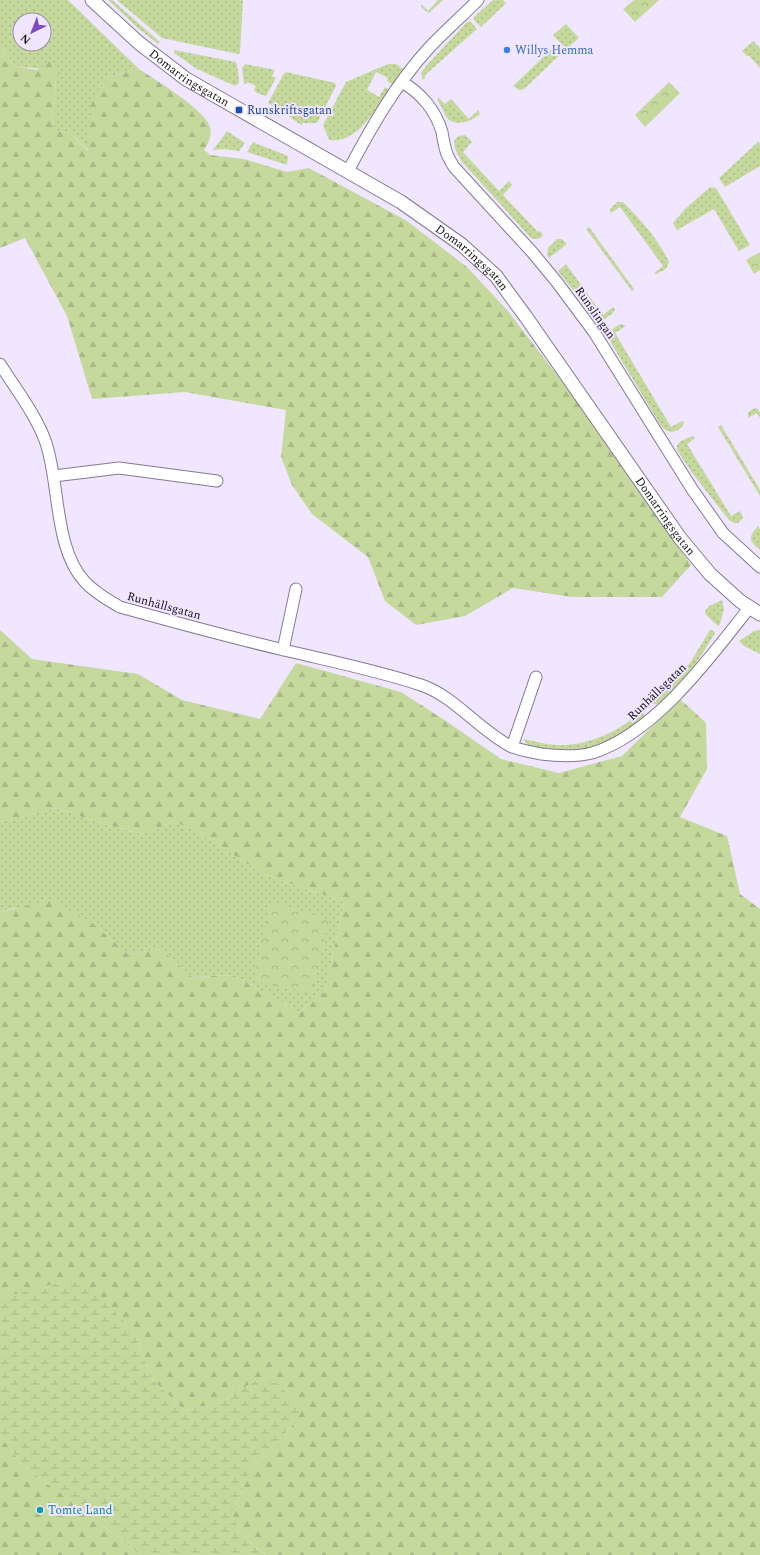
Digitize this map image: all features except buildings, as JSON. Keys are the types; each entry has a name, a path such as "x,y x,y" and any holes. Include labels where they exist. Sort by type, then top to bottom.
{"street":[{"name":"Domarringsgatan","path":"92,0 139,44 186,79 401,202 462,245 496,276 680,538 710,574 754,611"},
{"path":"348,171 377,118 402,82 428,50 478,0"},
{"name":"Runslingan","path":"402,82 410,87 425,101 437,120 442,132 446,152 454,167 532,252 556,281 594,332 675,463 723,533 760,567"},
{"name":"Runhällsgatan","path":"0,364 40,428 51,458 64,538 68,553 85,582 99,594 120,608 283,650 388,675 424,686 446,698 486,731 512,747 556,756 591,753 617,742 637,730 688,682 754,611"},
{"path":"54,476 127,468 217,480"},
{"path":"283,650 296,589"},
{"path":"512,747 536,677"}],"green space":[{"path":"0,0 68,0 139,69 111,76 89,151 70,133 53,130 56,77 61,71 14,66 0,45"},
{"path":"108,0 112,0 160,42 158,44 138,28"},
{"path":"117,0 243,0 240,53 238,54 162,38"},
{"path":"438,0 443,0 429,13 422,8 421,4 428,11"},
{"path":"493,0 503,0 506,3 481,27 474,20 474,17"},
{"path":"634,0 659,0 635,22 623,9"},
{"path":"467,22 471,22 477,29 425,75 423,80 421,73 426,66"},
{"path":"566,24 579,38 566,49 553,35"},
{"path":"753,41 760,48 760,68 742,51"},
{"path":"557,44 564,51 524,89 519,90 513,86"},
{"path":"0,45 14,66 38,70 49,60 61,71 56,78 53,130 70,133 88,151 92,97 111,76 139,69 179,95 206,120 210,127 211,133 209,142 204,150 210,155 244,159 287,172 309,168 407,221 467,267 507,310 573,396 691,565 662,597 572,597 513,588 465,616 416,625 385,601 368,557 312,514 292,485 281,457 286,410 185,392 92,399 67,316 25,238 0,248"},
{"path":"174,50 236,62 239,83 235,86 197,69 174,53"},
{"path":"245,64 275,70 272,76 276,78 266,96 257,93 254,90 256,86 248,82 244,84 242,68"},
{"path":"389,64 396,64 404,70 393,85 387,81 388,78 376,72 367,90 379,97 385,87 389,90 371,116 357,131 348,137 339,140 329,140 323,125 346,82"},
{"path":"286,72 335,83 336,86 317,123 303,123 301,125 268,103"},
{"path":"669,82 680,93 645,127 635,115"},
{"path":"438,97 445,104 451,99 469,119 478,110 480,114 469,121 456,123 448,119 445,115 438,101"},
{"path":"227,131 245,143 239,151 224,149 213,150"},
{"path":"465,135 472,142 463,152 499,191 509,181 512,185 503,195 538,232 540,231 543,235 541,237 536,239 531,238 462,162 455,149 454,140 459,136"},
{"path":"253,142 288,156 287,165 247,152"},
{"path":"758,142 760,143 760,166 725,187 719,178"},
{"path":"710,187 716,188 750,245 739,251 714,209 677,230 673,223 685,209"},
{"path":"617,202 623,202 655,238 669,262 666,269 656,274 654,273 663,266 620,207 611,213 610,209"},
{"path":"589,227 634,289 632,291 586,229"},
{"path":"557,239 562,239 567,244 549,258 547,255 548,248"},
{"path":"760,252 760,270 754,274 746,260"},
{"path":"566,264 603,315 613,307 615,309 613,313 603,320 596,319 594,317 558,271"},
{"path":"621,324 626,326 615,333 671,427 682,421 684,422 680,429 671,432 667,431 661,426 611,343 610,334 615,327"},
{"path":"755,408 758,409 760,413 760,418 757,413 748,418 748,412"},
{"path":"721,425 760,490 760,496 718,427"},
{"path":"692,436 695,438 687,444 731,516 740,511 743,517 738,523 734,523 729,520 693,474 677,450 677,445 681,441"},
{"path":"758,526 760,529 760,550 751,541 752,533"},
{"path":"722,600 724,609 720,624 718,626 706,615 705,611 709,606"},
{"path":"0,630 32,659 138,674 182,700 260,719 296,663 401,692 501,759 559,773 622,756 680,699 706,723 707,769 680,817 727,836 740,894 760,909 760,1555 265,1555 241,1534 232,1514 252,1467 295,1423 256,1380 220,1403 184,1410 150,1377 136,1335 0,1298 0,912 53,900 95,925 128,954 161,949 192,977 233,975 299,1012 325,992 344,902 265,875 193,829 173,822 142,834 100,823 56,808 0,822"},
{"path":"710,630 713,630 715,633 694,667 661,702 651,704 690,663"},
{"path":"760,630 760,654 744,646 739,641 754,631"},
{"path":"643,710 644,716 636,724 616,737 593,746 569,750 557,750 528,745 523,739 544,744 577,744 608,734 635,717"},
{"path":"56,808 100,823 142,834 173,822 193,829 265,875 344,902 325,992 299,1012 233,975 192,977 161,949 128,954 95,925 14,908 0,912 0,822"},
{"path":"271,902 329,919 312,995 253,980"},
{"path":"68,1280 96,1291 136,1335 150,1377 184,1410 220,1403 256,1380 280,1384 299,1411 295,1423 252,1467 232,1514 241,1534 265,1555 140,1555 94,1518 22,1465 0,1435 0,1298"},
{"path":"0,1435 22,1465 94,1518 140,1555 0,1555"}],"place":[{"name":"Willys Hemma","path":"507,50"},
{"name":"Runskriftsgatan","path":"239,110"},
{"name":"Tomte Land","path":"40,1510"}]}
